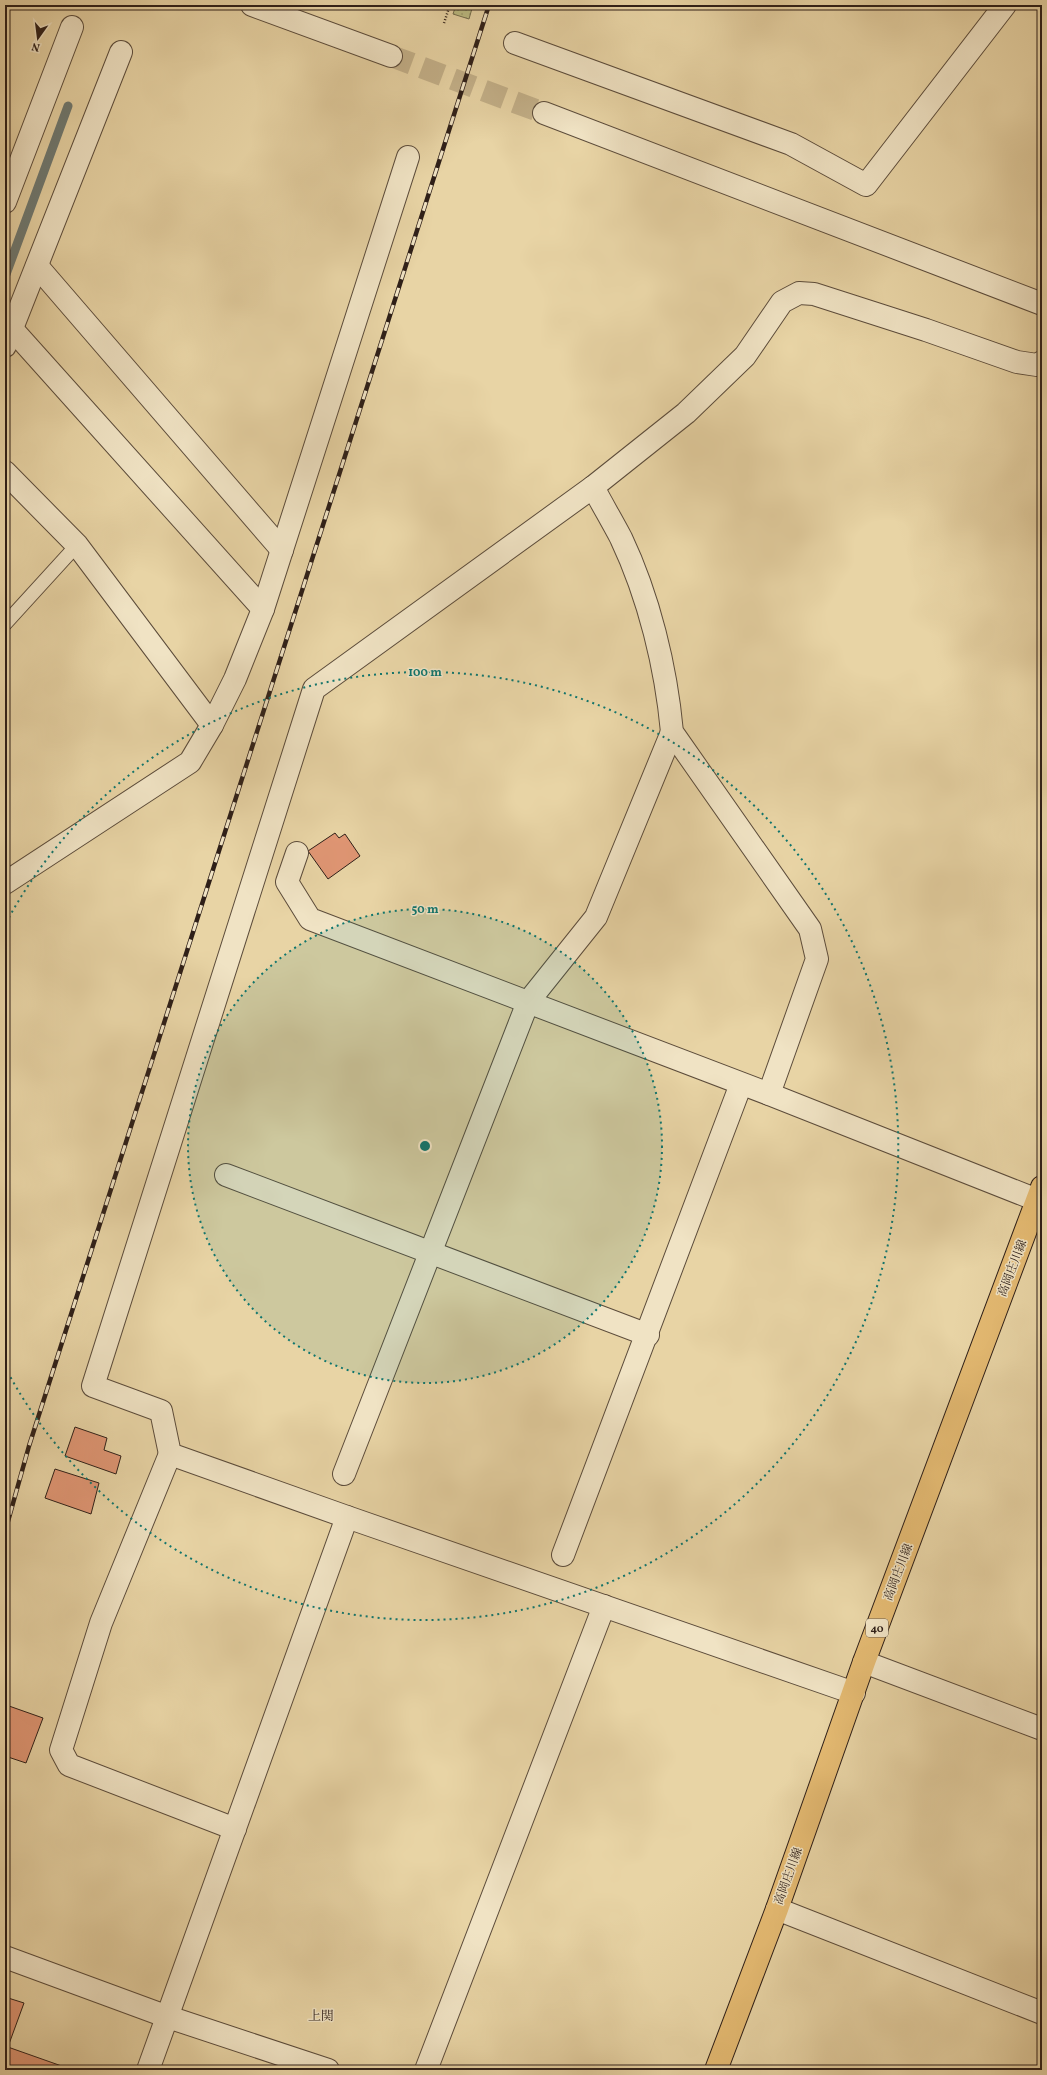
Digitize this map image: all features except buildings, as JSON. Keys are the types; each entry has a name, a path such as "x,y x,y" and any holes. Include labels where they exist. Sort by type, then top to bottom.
{"main road":[{"name":"高岡庄川線","path":"716,2070 777,1909 864,1662 1040,1193"}],"street":[{"path":"252,5 391,56"},
{"path":"515,43 791,144 866,185 1005,5"},
{"path":"5,202 72,28"},
{"path":"121,52 8,337 263,609"},
{"path":"544,113 1042,304"},
{"path":"5,883 190,762 212,725 235,679 263,609 408,157"},
{"path":"36,266 282,550"},
{"path":"235,1829 69,1765 61,1750 101,1623 170,1454 161,1411 93,1386 314,689 593,487 686,413 745,356 782,302 799,293 814,294 926,330 1017,362 1037,365 1042,362"},
{"path":"5,472 77,545 212,725"},
{"path":"344,1474 528,1002 596,917 672,732 669,700 651,617 621,539 593,487"},
{"path":"672,732 810,929 818,959 769,1094"},
{"path":"297,853 287,882 310,919 741,1084 1040,1193"},
{"path":"563,1555 648,1335 741,1084"},
{"path":"226,1175 648,1335"},
{"path":"170,1454 347,1518 854,1693"},
{"path":"148,2070 347,1518"},
{"path":"426,2070 604,1606"},
{"path":"864,1662 1042,1729"},
{"path":"777,1909 1042,2013"},
{"path":"5,1957 168,2017 328,2070"}],"lane":[{"path":"5,624 77,545"}],"path":[{"path":"444,23 450,5"}],"green space":[{"path":"456,5 473,5 469,19 453,14"}],"waterway":[{"path":"5,277 68,106"}],"tunnel":[{"path":"391,56 544,113"}],"railway":[{"path":"5,1532 29,1446 489,5"}],"district":[{"name":"上関","path":"321,2015"}]}
